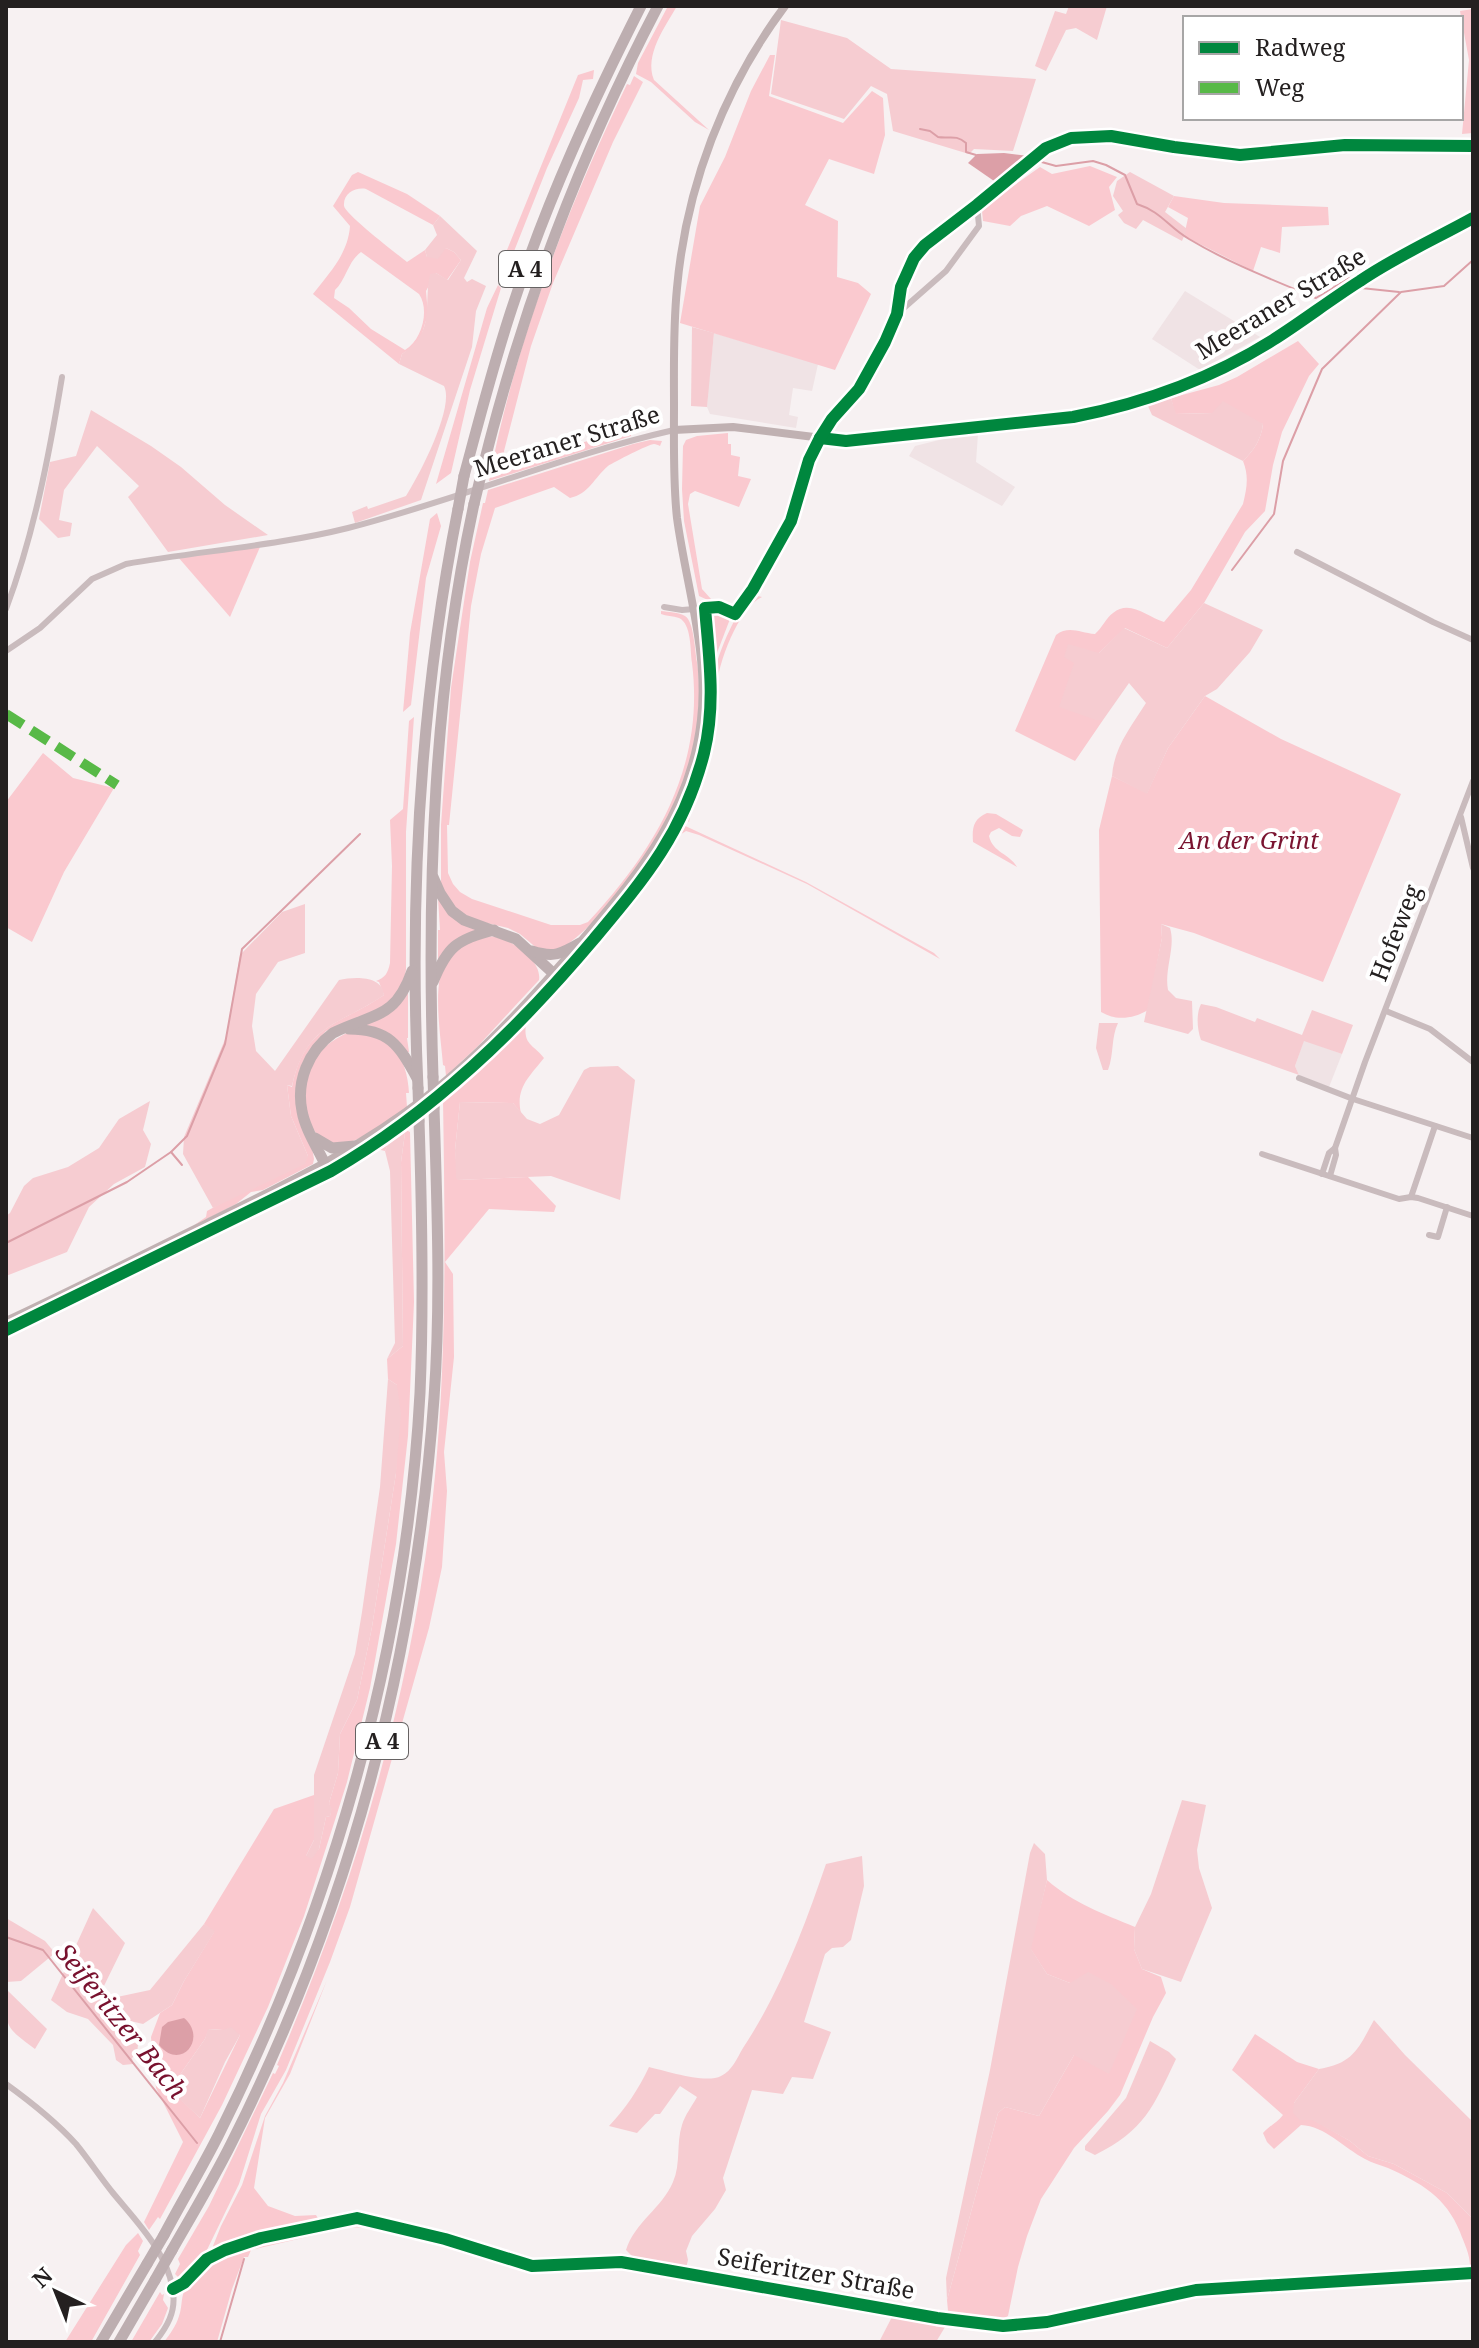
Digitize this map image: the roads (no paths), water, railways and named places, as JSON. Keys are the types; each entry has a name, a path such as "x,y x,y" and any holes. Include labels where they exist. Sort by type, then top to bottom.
{"highway":[{"name":"A 4","path":"101,2342 218,2136 256,2056 295,1964 342,1828 374,1709 404,1547 420,1395 423,1294 415,963 422,750 435,631 464,476 515,298 561,175 641,6"},
{"name":"A 4","path":"119,2342 236,2134 309,1967 356,1832 390,1708 424,1513 434,1396 437,1285 430,990 431,872 446,662 460,572 509,364 530,300 575,182 621,77 658,6"},
{"path":"431,872 452,911 464,920 516,939 553,973"},
{"path":"430,990 451,947 462,939 494,930"},
{"path":"531,951 547,956 560,954 580,943"},
{"path":"325,1164 302,1114 302,1078 311,1056 325,1039 340,1030 388,1010 399,999 415,963"},
{"path":"340,1030 369,1030 392,1040 405,1055 418,1084"},
{"path":"311,1135 332,1148 355,1146"}],"street":[{"path":"6,1321 325,1164 388,1126 460,1069 501,1030 580,943 656,848 673,817 690,774 701,719 702,685 693,609 676,509 674,337 680,264 691,204 718,124 750,59 785,6"},
{"path":"664,607 682,610 719,607 735,614 753,589 791,521 809,460 820,438 832,419 859,389 885,342 897,314 901,287 914,258 925,245 1046,148 1071,138 1111,136 1240,155 1345,145 1473,146"},
{"path":"897,314 946,271 979,226 977,205"},
{"name":"Meeraner Straße","path":"6,651 40,628 92,579 126,564 347,528 638,438 674,430 733,427 846,441 1061,418 1104,411 1160,395 1232,364 1277,338 1362,279 1473,218"},
{"path":"6,609 47,465 62,377"},
{"path":"1297,552 1473,640"},
{"name":"Hofeweg","path":"1326,1175 1329,1153 1335,1148 1473,781"},
{"path":"1460,814 1473,868"},
{"path":"1386,1011 1430,1029 1473,1062"},
{"path":"1299,1078 1473,1138"},
{"path":"1411,1197 1435,1126"},
{"path":"1262,1154 1399,1199 1411,1197 1473,1216"},
{"path":"1429,1235 1438,1237 1447,1207"},
{"path":"6,2084 57,2124 150,2240 166,2268 174,2301 170,2319 155,2342"},
{"name":"Seiferitzer Straße","path":"173,2289 184,2283 207,2259 225,2250 261,2238 357,2218 445,2239 532,2266 621,2262 937,2318 1003,2326 1047,2322 1196,2290 1473,2273"}],"waterway":[{"path":"920,129 938,137 959,139 966,143 966,152 976,155"},
{"path":"1038,161 1056,166 1093,161 1106,165 1125,175 1137,204 1153,211 1189,239 1316,298 1349,278"},
{"path":"1232,570 1274,514 1283,461 1322,369 1401,292 1444,286 1473,260"},
{"path":"1361,288 1399,292"},
{"path":"6,1243 127,1182 171,1152 187,1136 225,1044 242,949 360,834"},
{"path":"171,1152 182,1165"},
{"name":"Seiferitzer Bach","path":"6,1937 43,1950 197,2143"},
{"name":"Seiferitzer Bach","path":"220,2342 244,2259"}],"park label":[{"name":"An der Grint","path":"1249,841"}]}
